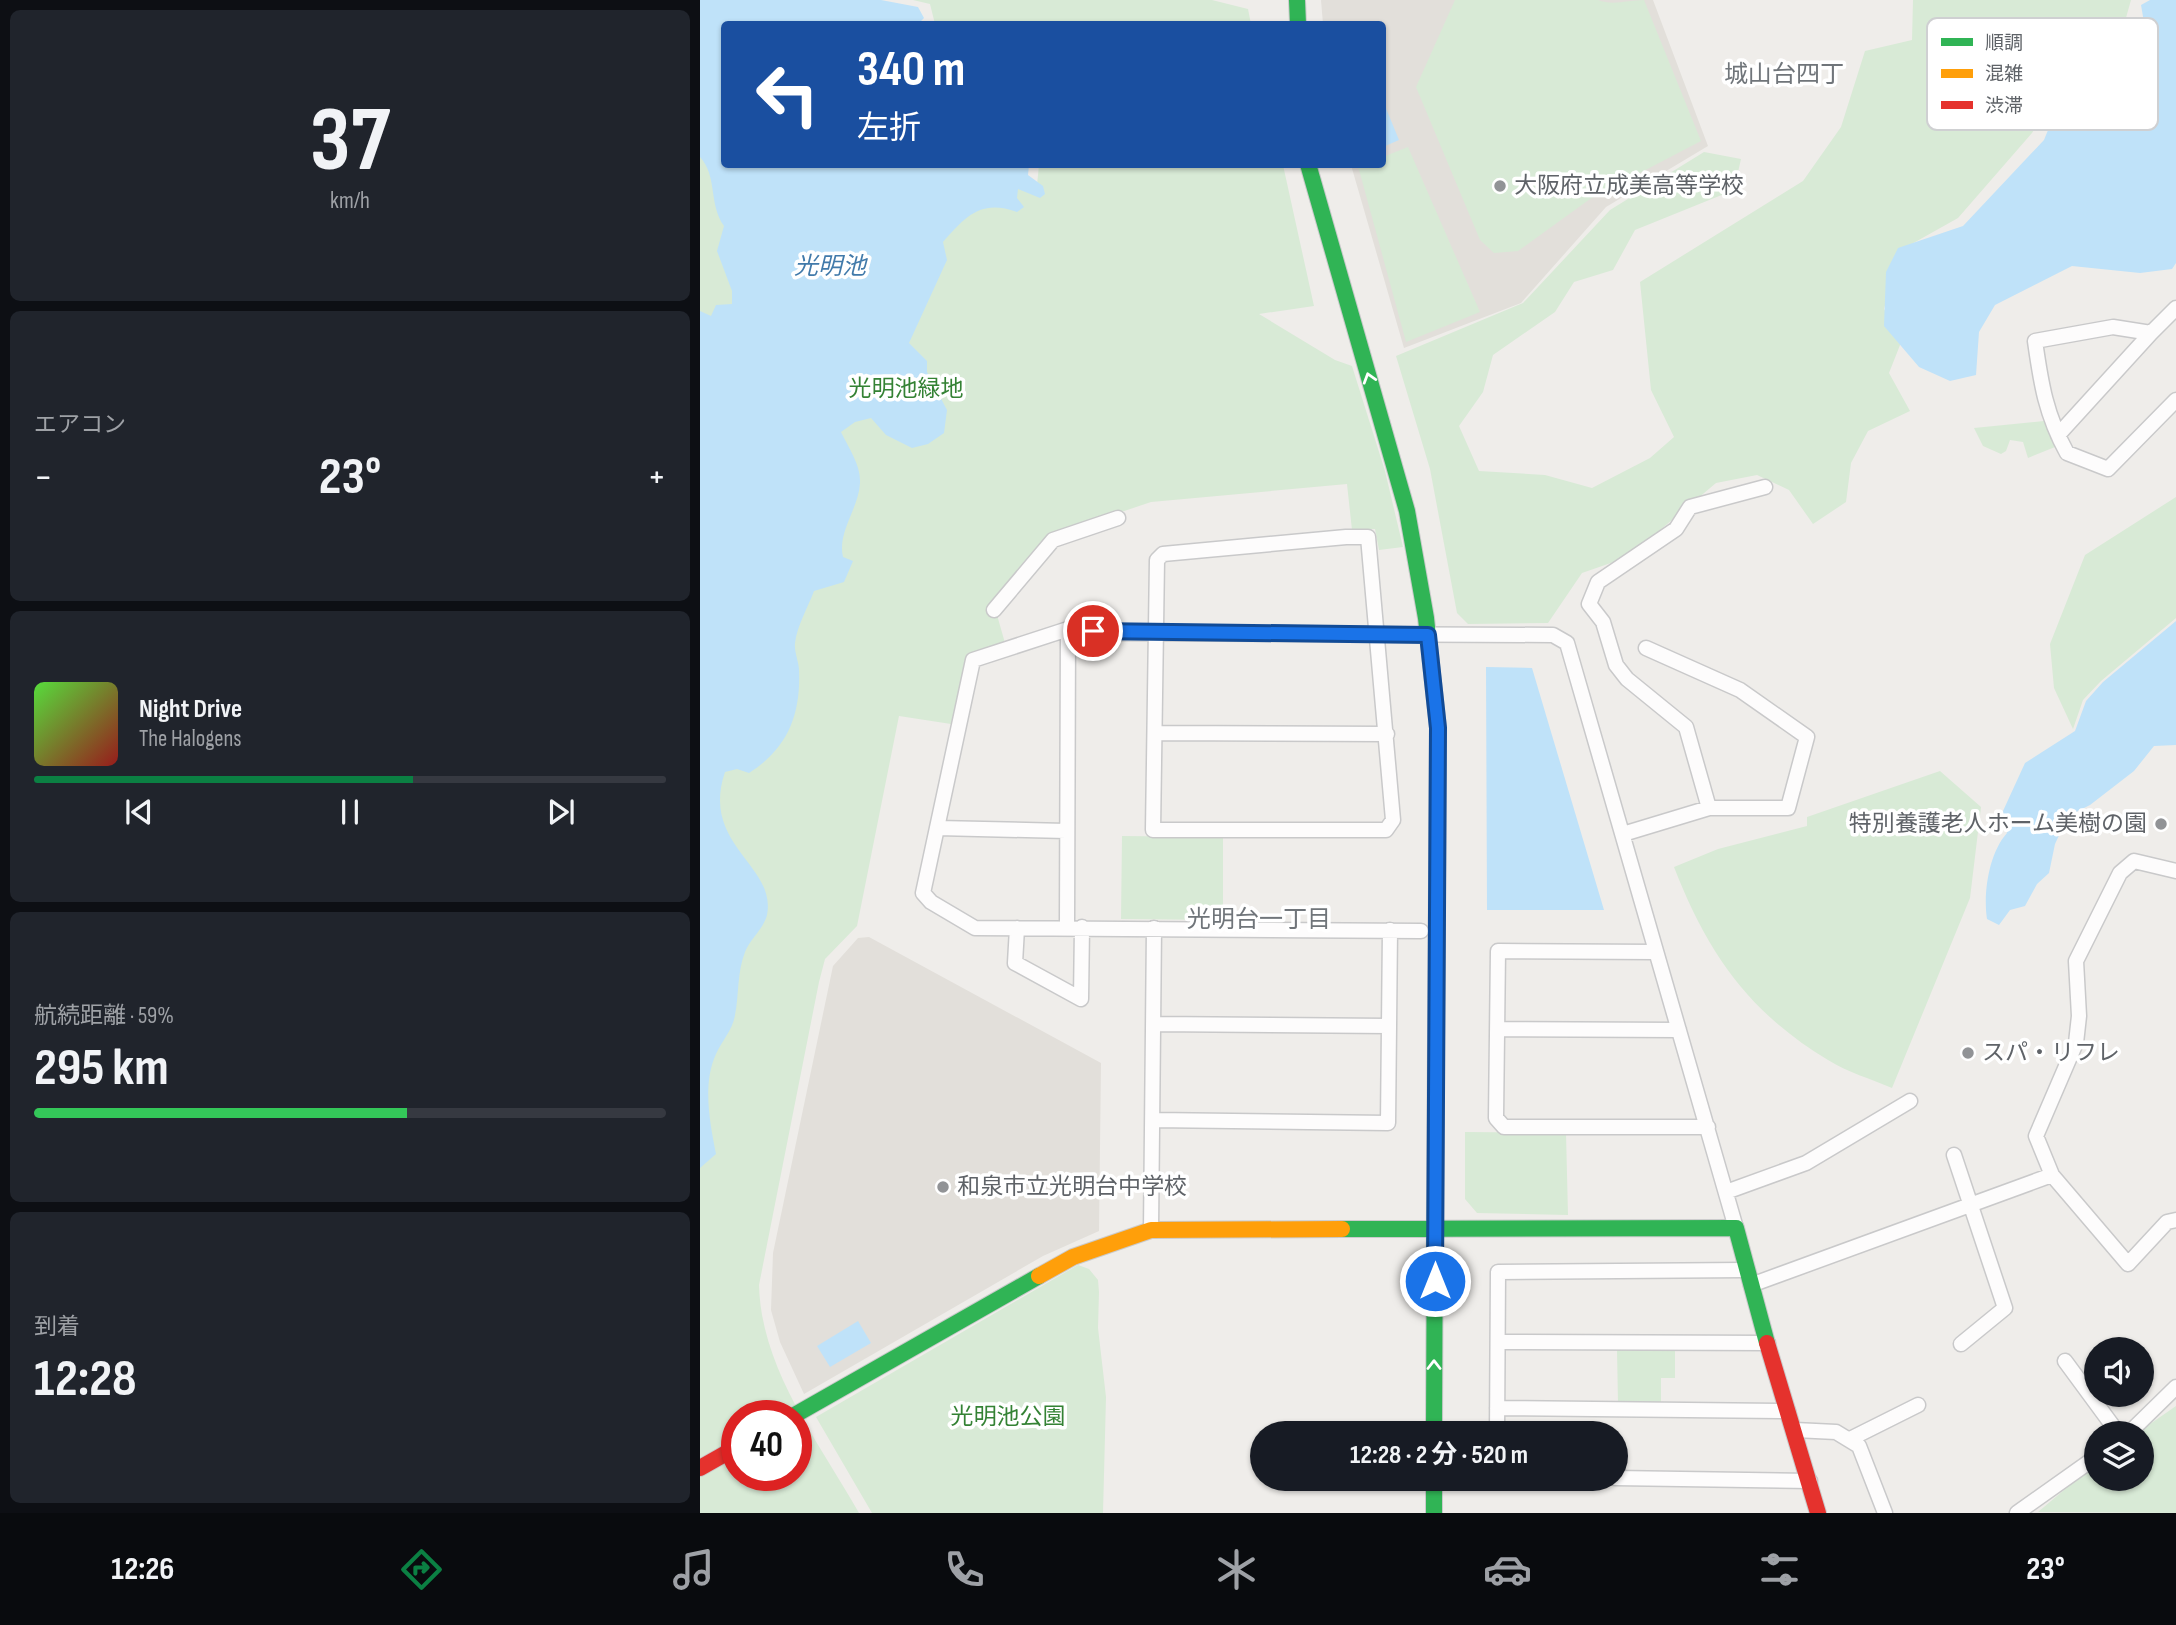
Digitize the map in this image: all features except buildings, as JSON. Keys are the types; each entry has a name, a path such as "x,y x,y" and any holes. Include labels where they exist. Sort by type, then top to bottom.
{"street":[{"path":"1283,0 1284,21"},
{"path":"1297,0 1298,21"},
{"path":"1309,168 1407,511 1435,635 1450,723 1451,784 1434,1421"},
{"path":"1323,168 1421,510 1435,635"},
{"path":"2057,435 2176,308"},
{"path":"2151,333 2113,327 2035,341 2045,404 2067,453 2108,469 2176,400"},
{"path":"1709,808 1686,727 1627,679 1616,665 1604,622 1589,604 1598,582 1676,529 1690,507 1765,487"},
{"path":"994,610 1053,540 1118,518"},
{"path":"1368,537 1393,820 1386,830 1153,830 1155,633 1157,560 1163,554 1368,537"},
{"path":"1067,926 1068,629"},
{"path":"1421,931 1067,926 975,928 931,902 923,893 973,660 1068,629 1155,633 1553,635 1567,643 1726,1192 1748,1278 1818,1513"},
{"path":"1623,834 1709,808 1788,808 1807,737 1740,690 1646,648"},
{"path":"1156,733 1387,734"},
{"path":"938,828 1066,831"},
{"path":"2176,870 2134,861 2120,873 2076,961 2079,1016 2076,1043 2036,1136 2052,1175 2128,1264 2167,1222 2176,1220"},
{"path":"1017,928 1015,963 1081,999 1082,927"},
{"path":"1150,1230 1154,1120 1154,928"},
{"path":"1154,1120 1388,1124 1390,930"},
{"path":"1656,952 1498,951 1496,1118 1504,1127 1707,1127"},
{"path":"1155,1024 1389,1026"},
{"path":"1499,1029 1679,1030"},
{"path":"1726,1192 1806,1163 1910,1101"},
{"path":"1954,1155 1973,1204 2005,1308 1961,1344"},
{"path":"1497,1421 1498,1272 1748,1278 1973,1204 2052,1175"},
{"path":"812,1405 1073,1257 1150,1230 1736,1228"},
{"path":"1441,1230 1448,1421"},
{"path":"1499,1342 1768,1343"},
{"path":"2065,1361 2109,1421"},
{"path":"2141,1421 2176,1387"},
{"path":"1850,1438 1918,1405"},
{"path":"1497,1408 1788,1411"},
{"path":"1795,1430 1836,1432 1850,1438 1859,1446 1885,1513"},
{"path":"700,1468 721,1456"},
{"path":"2018,1513 2084,1466"},
{"path":"1628,1478 1810,1481"},
{"path":"1434,1491 1434,1513"},
{"path":"1448,1491 1448,1513"}],"shaded area":[{"name":"大阪府立成美高等学校","path":"1321,0 1653,0 1708,146 1606,207 1521,303 1404,348 1352,168 1386,168 1386,21 1323,21"},
{"name":"和泉市立光明台中学校","path":"869,937 1101,1063 1099,1231 1043,1256 804,1394 780,1342 771,1310 773,1253 833,966 858,938"}],"green space":[{"name":"光明池緑地","path":"700,0 721,144 721,168 784,168 1037,185 1039,168 1284,168 1314,306 1259,314 1335,360 1352,366 1385,471 1403,547 1379,550 1375,529 1352,530 1347,484 1151,502 1050,536 997,615 1005,643 967,654 951,724 899,716 857,926 825,959 819,982 759,1285 762,1316 770,1346 793,1400 721,1400 721,1491 812,1491 812,1435 859,1513 700,1513"},
{"path":"913,0 1212,0 1248,9 1250,21 934,21 930,4"},
{"path":"1455,0 1598,0 1615,3 1644,0 1701,141 1590,199 1518,251 1494,253 1480,240 1416,87"},
{"path":"1913,0 2131,0 2126,18 1927,18 1927,130 2034,130 1958,218 1901,250 1884,309 1902,340 1889,373 1910,411 1868,431 1851,463 1846,502 1813,524 1789,490 1757,475 1716,483 1628,557 1582,573 1548,623 1468,624 1457,613 1430,469 1396,356 1523,303 1610,210 1704,152 1741,159 1734,190 1635,230 1613,270 1574,282 1555,312 1493,355 1483,392 1459,426 1479,471 1545,475 1592,488 1650,458 1674,437 1651,390 1640,282 1803,181 1841,127 1865,51 1912,40"},
{"path":"1408,147 1480,312 1406,342 1359,168 1386,168 1386,156"},
{"path":"2044,421 2055,447 2028,458 2023,442 2010,440 2006,451 2001,454 1983,446 1974,428"},
{"path":"2176,497 2176,618 2101,681 2083,700 2073,729 2054,688 2050,644 2085,555"},
{"path":"1940,771 1981,807 1970,898 1892,1088 1828,1060 1775,1022 1753,1000 1716,953 1674,867 1718,849 1807,826 1807,817"},
{"path":"1122,836 1223,837 1223,920 1121,919"},
{"path":"1465,1132 1566,1133 1568,1215 1477,1213 1465,1199"},
{"name":"光明池公園","path":"1078,1265 1089,1269 1098,1280 1098,1328 1106,1397 1103,1513 872,1513 816,1417"},
{"path":"1617,1350 1675,1350 1675,1378 1661,1378 1661,1403 1618,1403"},
{"path":"2176,1406 2176,1513 2038,1512 2084,1473 2084,1491 2154,1491 2154,1421"}],"water":[{"name":"光明池","path":"700,0 881,0 918,7 924,18 921,21 721,21 721,168 1029,168 1028,175 1043,186 1045,194 1040,198 1018,189 1017,198 1024,207 1017,212 993,208 975,212 943,242 947,260 909,343 927,361 927,372 947,410 944,433 928,444 912,448 886,435 871,418 855,422 841,432 860,476 859,492 845,529 842,548 843,557 853,561 844,582 814,591 800,623 795,643 799,687 789,730 773,753 749,773 737,769 725,772 720,797 722,818 730,836 761,882 767,897 767,915 745,952 734,1020 712,1066 708,1104 716,1154 700,1168 700,311 711,316 716,305 732,304 732,291 717,251 724,226 716,208 709,173 700,157"},
{"path":"2150,0 2176,0 2176,263 2172,269 2140,273 2072,266 1995,305 1979,332 1976,375 1950,381 1919,367 1884,326 1886,272 1898,248 1963,226 2044,140 2048,130 2158,130 2158,18 2143,18 2141,5"},
{"path":"1386,108 1399,140 1386,145"},
{"path":"2176,621 2176,745 2154,746 2134,771 2090,805 2068,816 2055,844 2049,873 2037,884 2025,906 2010,910 1999,925 1987,919 1989,874 1996,851 2007,833 2003,811 2025,763 2075,731 2086,701 2103,682"},
{"path":"1486,667 1532,668 1604,910 1487,910"},
{"path":"858,1321 871,1343 830,1367 817,1346"}],"traffic: fast":[{"path":"1297,0 1298,21"},
{"path":"1309,168 1407,511 1426,618 1433,682"},
{"path":"1434,1421 1435,1194"},
{"path":"1342,1229 1736,1228 1767,1343"},
{"path":"812,1405 1039,1276"},
{"path":"1434,1491 1434,1513"}],"traffic: slow":[{"path":"1433,682 1438,728 1435,1194"},
{"path":"1039,1276 1073,1257 1151,1230 1342,1229"}],"traffic: jam":[{"path":"1767,1343 1818,1513"},
{"path":"700,1468 721,1456"}],"place":[{"name":"大阪府立成美高等学校","path":"1500,186"},
{"name":"特別養護老人ホーム美樹の園","path":"2161,824"},
{"name":"スパ・リフレ","path":"1968,1053"},
{"name":"和泉市立光明台中学校","path":"943,1187"}],"district":[{"name":"城山台四丁","path":"1784,74"},
{"name":"光明台一丁目","path":"1259,919"}],"route":[{"path":"1093,631 1428,635 1438,728 1435,1281"}]}
